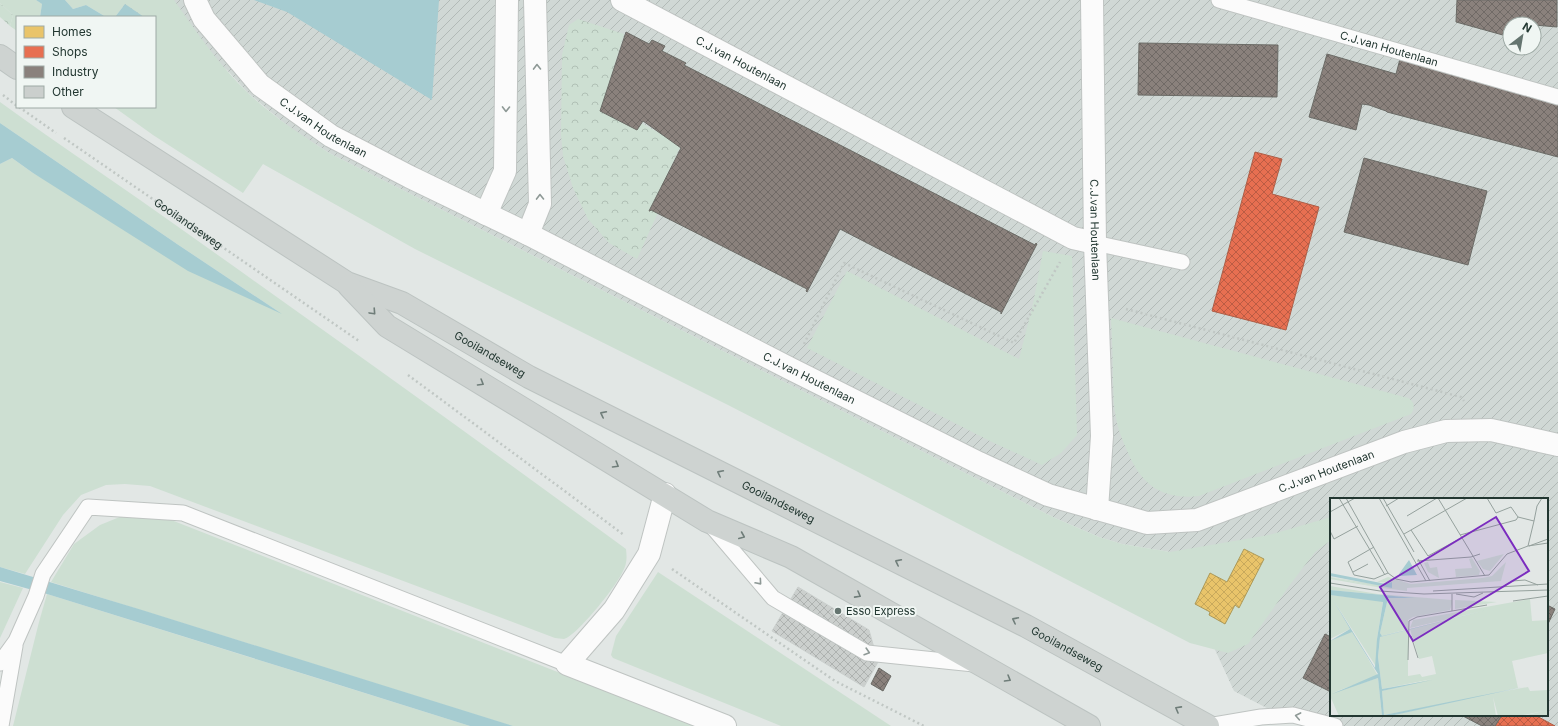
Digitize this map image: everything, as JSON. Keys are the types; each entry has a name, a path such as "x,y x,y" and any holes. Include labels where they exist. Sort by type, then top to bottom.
{"main road":[{"path":"0,56 16,67"},
{"name":"Gooilandseweg","path":"75,108 346,284 387,326 665,494 707,521 791,557 1089,726"},
{"name":"Gooilandseweg","path":"346,284 402,303 529,377 1026,626 1208,726"}],"street":[{"name":"C.J.van Houtenlaan","path":"195,0 204,18 260,85 331,136 410,177 528,234 791,369 972,459 1048,494 1147,523 1197,520 1404,442 1446,431 1491,430 1558,445"},
{"path":"486,214 505,171 507,0"},
{"path":"528,234 540,204 535,0"},
{"name":"C.J.van Houtenlaan","path":"622,0 1073,238 1095,243"},
{"name":"C.J.van Houtenlaan","path":"1092,0 1095,243 1102,436 1097,508"},
{"path":"665,494 649,554 614,610 567,664 725,726"}],"lane":[{"name":"C.J.van Houtenlaan","path":"1220,0 1558,97"},
{"path":"1095,243 1182,262"},
{"path":"0,663 16,641 36,596 43,574 88,507 183,513 567,664"},
{"path":"707,521 773,598 866,653 982,665"},
{"path":"1,726 16,641"},
{"path":"1208,726 1292,715 1335,726"}],"path":[{"name":"Gooilandseweg","path":"0,93 16,105"},
{"name":"Gooilandseweg","path":"21,108 365,345"},
{"path":"791,369 844,263 1014,343 1073,238"},
{"path":"1097,301 1461,397 1491,430"},
{"path":"405,372 649,554 834,680 924,726"}],"shaded area":[{"path":"112,0 1558,0 1558,726 1301,726 1234,691 1170,552 1122,544 1099,537 1055,518 329,153 290,128 248,93 227,70 156,18 156,16 138,16"}],"green space":[{"path":"0,0 36,0 42,4 40,16 16,16 16,30 10,26 13,15 0,3"},
{"path":"65,0 174,0 218,60 248,93 297,132 329,153 1055,518 1099,537 1122,544 1170,552 1269,535 1330,517 1330,541 1315,552 1248,644 1228,653 1190,643 728,405 415,249 263,164 243,193 153,135 115,108 156,108 156,16 143,16 125,4 116,16 104,16 86,5 73,9"},
{"path":"0,3 13,15 10,26 0,17"},
{"path":"578,19 624,34 603,102 681,145 653,205 660,208 637,259 609,243 588,219 573,188 563,156 561,135 562,55 569,25"},
{"path":"0,102 295,310 626,549 626,560 620,578 587,620 570,636 564,639 555,638 150,486 125,484 106,485 81,495 63,515 25,574 0,567 0,164 12,158 33,173 279,312 0,123"},
{"path":"1043,251 1072,256 1077,435 1061,453 1042,465 992,442 807,348 847,271 1019,359 1033,304"},
{"path":"1111,318 1408,398 1414,405 1413,410 1411,414 1199,496 1186,497 1164,493 1147,482 1140,474 1128,453 1118,428 1114,404"},
{"path":"127,514 161,516 695,726 512,726 51,582 74,544 100,525"},
{"path":"658,572 891,726 781,726 613,658 611,655 616,636"},
{"path":"0,582 23,588 0,638"},
{"path":"47,594 470,726 13,726"}],"water":[{"path":"36,0 65,0 73,9 86,5 104,16 40,16 42,4"},
{"path":"254,0 439,0 432,100 287,12"},
{"path":"125,4 143,16 116,16"},
{"path":"0,123 282,314 188,271 33,173 12,158 0,164"},
{"path":"0,567 513,726 470,726 47,594 0,581"}],"building: Homes":[{"path":"1244,549 1264,559 1239,608 1235,605 1225,624 1209,615 1210,612 1195,604 1210,573 1227,582"}],"building: Shops":[{"path":"1255,152 1282,159 1272,194 1319,207 1286,330 1212,311"},
{"path":"1501,716 1537,716 1555,726 1495,726"}],"building: Industry":[{"path":"1457,0 1557,0 1557,27 1542,26 1542,16 1502,16 1502,35 1456,22"},
{"path":"626,32 649,44 652,40 665,46 662,51 686,63 684,65 1035,245 1036,243 1037,244 1001,314 1001,312 840,229 807,292 807,289 651,210 649,211 681,148 643,121 637,130 600,111"},
{"path":"1139,43 1278,45 1277,97 1138,95"},
{"path":"1327,54 1396,74 1400,59 1558,100 1558,157 1387,112 1369,105 1362,104 1356,130 1309,117"},
{"path":"1364,158 1487,191 1468,265 1344,232"},
{"path":"1548,606 1555,609 1548,624"},
{"path":"1325,634 1330,636 1330,692 1303,678"},
{"path":"879,668 891,676 883,691 871,684"},
{"path":"1463,716 1501,716 1495,726 1482,726"}],"building: Other":[{"path":"798,587 869,630 878,662 864,687 772,631"}],"place":[{"name":"Esso Express","path":"838,611"}]}
